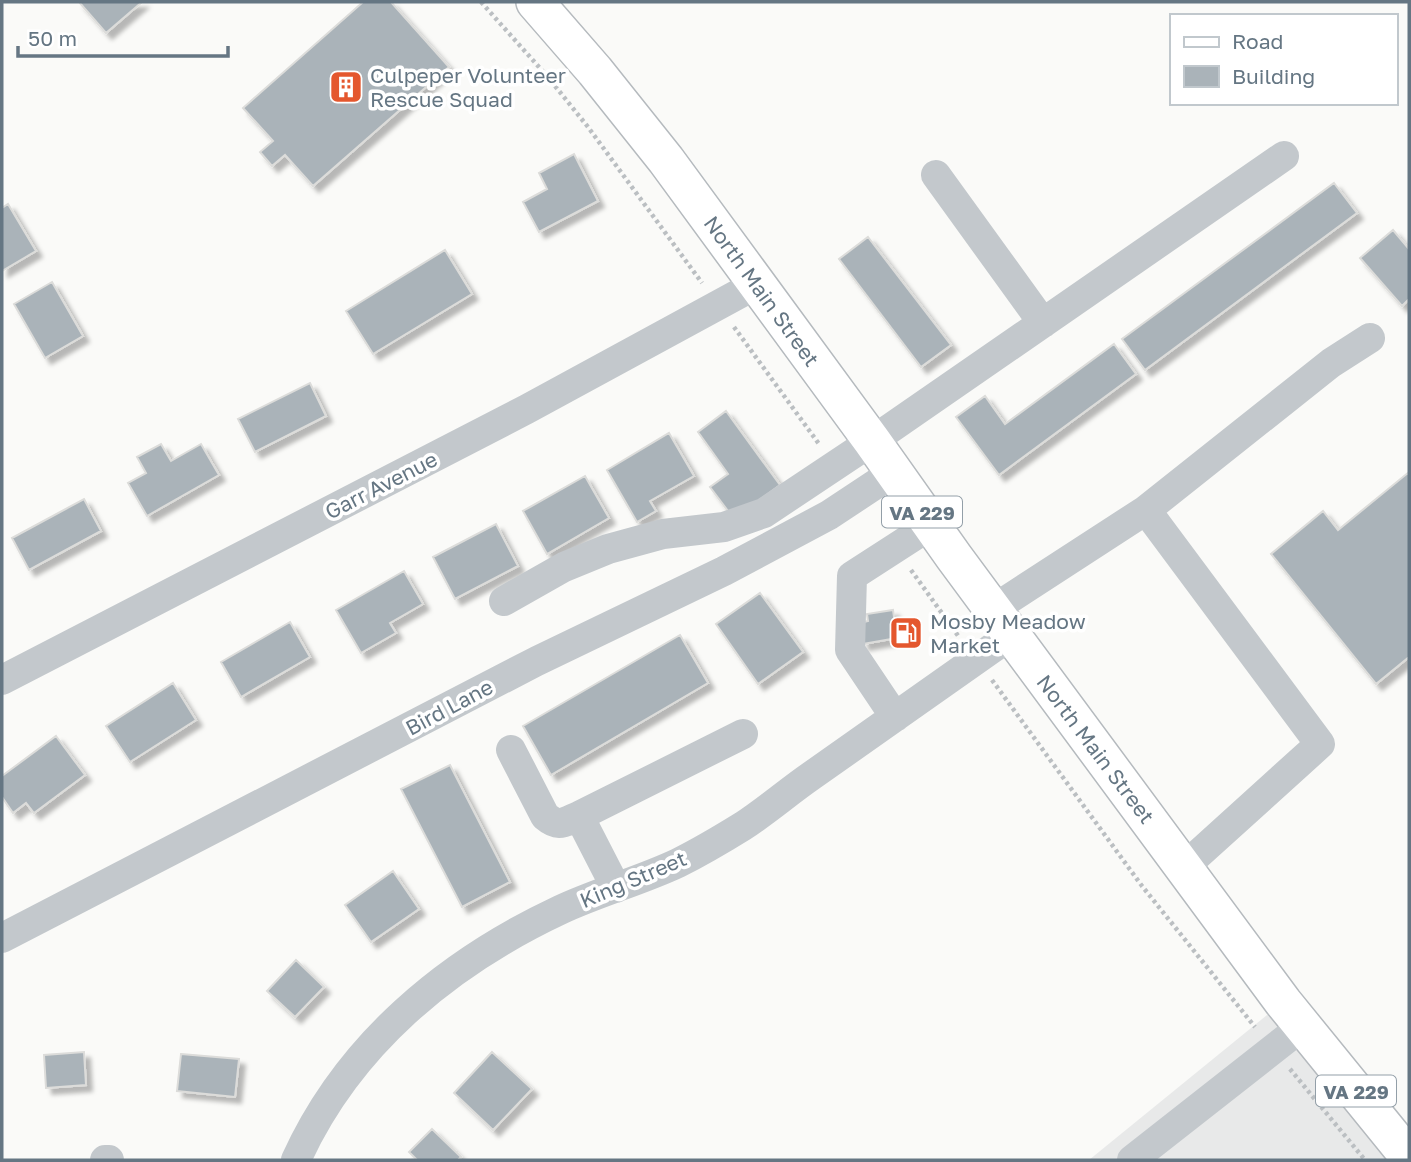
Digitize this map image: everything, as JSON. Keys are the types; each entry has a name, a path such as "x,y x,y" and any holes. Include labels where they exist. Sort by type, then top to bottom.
{"main road":[{"name":"North Main Street","path":"535,2 658,150 1183,868 1283,1002 1409,1157"}],"street":[{"path":"504,601 564,567 608,549 663,534 724,527 764,513 872,442 1284,156"},
{"path":"936,175 1043,323"},
{"name":"Garr Avenue","path":"2,680 527,409 757,284"},
{"name":"King Street","path":"296,1160 332,1093 365,1051 412,1005 462,966 516,932 562,910 678,863 743,825 895,718 1002,623 1331,363 1370,338"},
{"name":"Bird Lane","path":"2,938 537,661 724,571 829,515 894,472"},
{"path":"1146,510 1320,744 1183,868"},
{"path":"895,718 850,650 852,576 931,525"},
{"path":"511,750 545,816 553,823 561,824 743,734"},
{"path":"579,816 616,888"},
{"path":"1132,1160 1304,1025"}],"path":[{"path":"481,2 588,127 699,280"},
{"path":"741,336 835,466"},
{"path":"909,568 958,636"},
{"path":"1001,693 1142,886 1248,1019"},
{"path":"1301,1084 1365,1160"}],"shaded area":[{"path":"1283,1002 1409,1160 1089,1160"}],"building":[{"path":"79,2 142,2 106,33"},
{"name":"Culpeper Volunteer Rescue Squad","path":"363,2 391,2 449,67 313,186 285,155 272,166 260,152 273,141 243,108"},
{"path":"574,154 598,201 539,232 523,202 547,189 539,173"},
{"path":"1334,183 1357,213 1145,370 1122,339"},
{"path":"8,204 36,251 2,271 2,208"},
{"path":"1393,230 1409,249 1409,299 1402,306 1360,258"},
{"path":"868,237 951,345 921,367 839,259"},
{"path":"445,250 472,294 373,354 346,311"},
{"path":"52,282 83,336 45,358 14,304"},
{"path":"1114,344 1136,374 999,475 956,417 985,396 1005,424"},
{"path":"310,383 326,416 255,452 238,419"},
{"path":"726,411 780,485 734,519 710,487 728,474 698,432"},
{"path":"669,433 694,476 650,501 656,511 637,522 607,470"},
{"path":"161,444 171,461 201,444 219,475 147,516 128,483 146,473 137,457"},
{"path":"1409,472 1409,657 1376,684 1271,554 1323,511 1338,530"},
{"path":"585,476 609,518 547,554 523,511"},
{"path":"84,499 101,531 29,570 12,538"},
{"path":"496,524 518,566 455,599 433,557"},
{"path":"404,571 423,604 390,623 396,633 361,653 336,610"},
{"path":"760,593 803,652 758,684 716,624"},
{"path":"893,610 897,638 863,644 860,623 868,621 867,614"},
{"path":"290,622 310,657 241,697 221,662"},
{"path":"680,635 708,683 551,775 523,726"},
{"path":"173,683 196,720 130,762 106,726"},
{"path":"56,736 85,775 34,813 26,803 13,813 2,797 2,776"},
{"path":"450,765 510,882 462,907 401,789"},
{"path":"393,871 419,909 371,942 345,905"},
{"path":"296,960 324,987 295,1017 267,991"},
{"path":"84,1052 86,1085 46,1088 44,1055"},
{"path":"492,1052 532,1089 493,1130 454,1093"},
{"path":"181,1054 239,1059 235,1097 177,1091"},
{"path":"432,1129 461,1157 458,1160 417,1160 409,1152"}],"place":[{"name":"Culpeper Volunteer Rescue Squad","path":"346,87"},
{"name":"Mosby Meadow Market","path":"906,633"}]}
